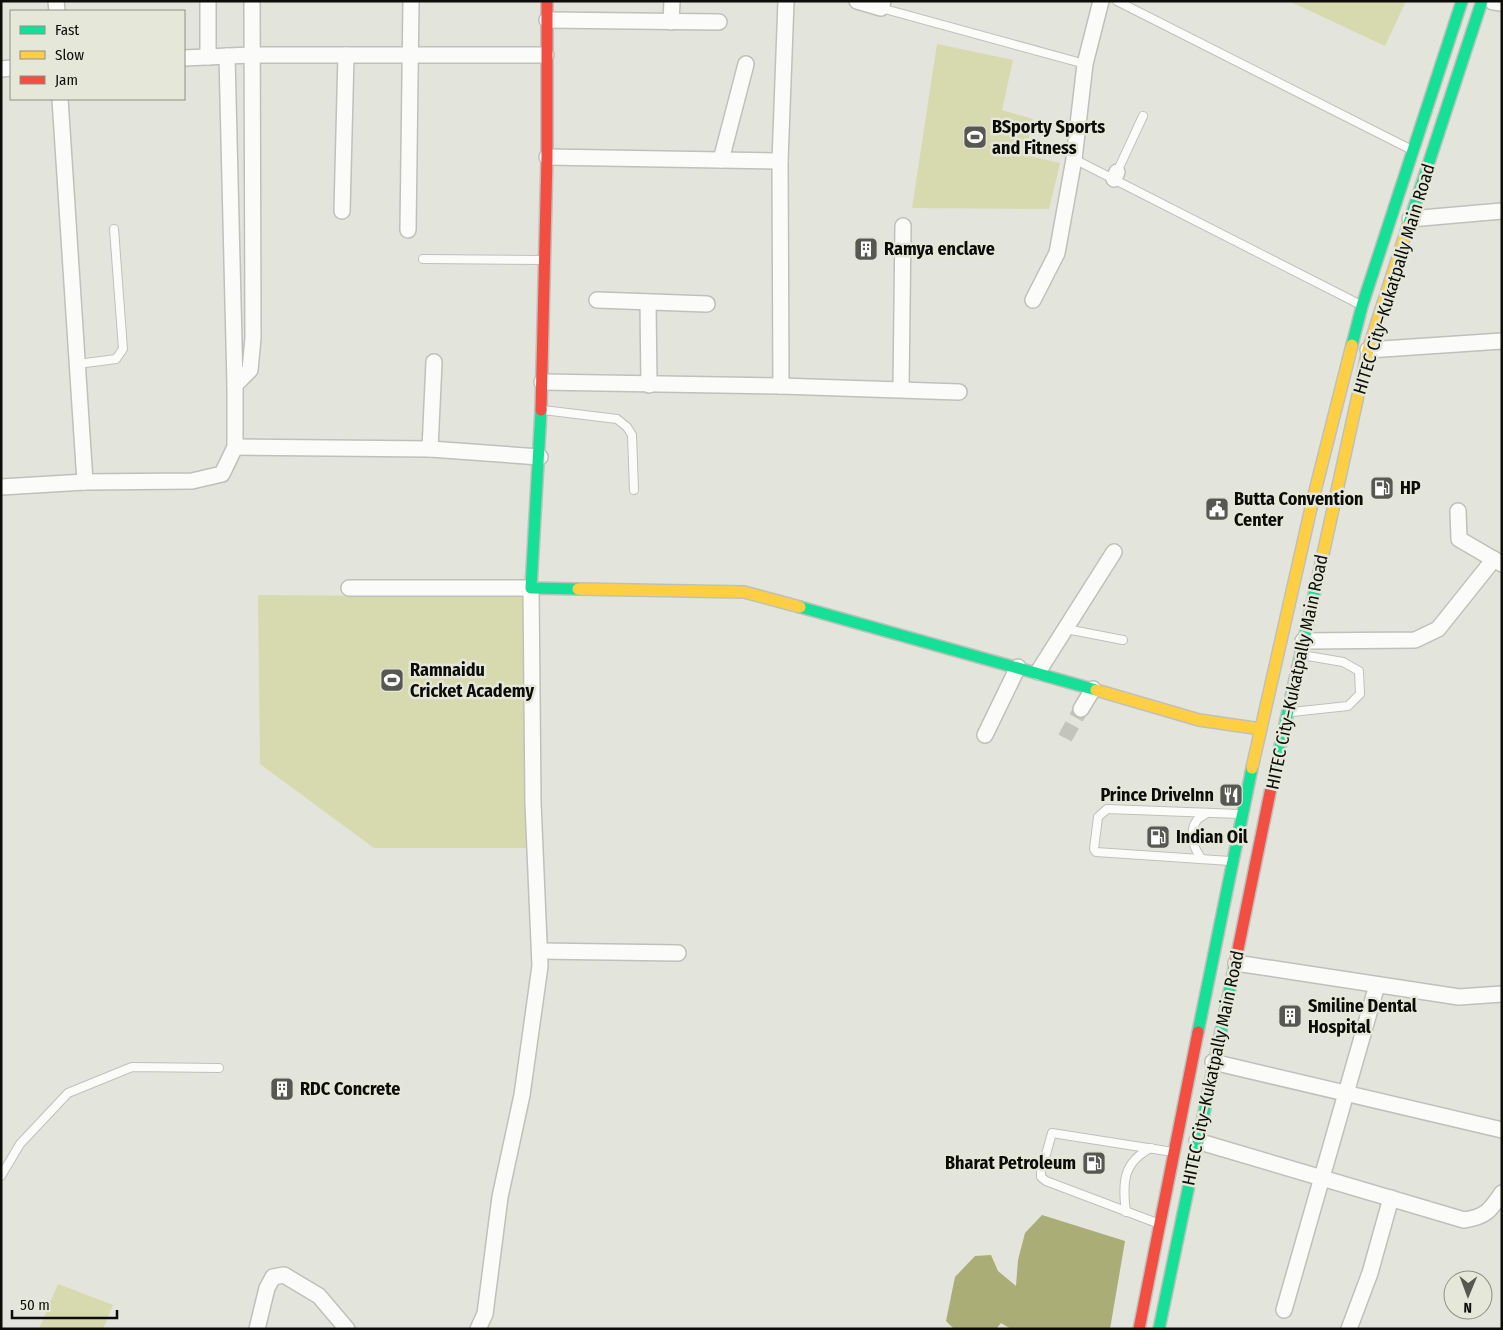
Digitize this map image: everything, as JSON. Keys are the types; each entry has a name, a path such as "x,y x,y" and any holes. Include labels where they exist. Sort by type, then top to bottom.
{"main road":[{"path":"547,1 547,157 540,457 531,588 744,592 1018,666 1199,720 1261,729"},
{"path":"1445,50 1462,1"},
{"path":"1466,50 1482,1"},
{"name":"HITEC City–Kukatpally Main Road","path":"1158,1329 1213,1062 1368,350 1466,50 1476,38 1493,1"},
{"name":"HITEC City–Kukatpally Main Road","path":"1139,1329 1232,861 1313,499 1362,306 1445,50 1441,40 1441,27"}],"street":[{"path":"208,1 208,57"},
{"path":"235,385 250,370 253,338 252,1"},
{"path":"408,230 411,1"},
{"path":"671,22 672,1"},
{"path":"781,386 780,161 786,1"},
{"path":"857,1 882,5"},
{"path":"1033,300 1057,253 1074,159 1086,64 1101,1"},
{"path":"1493,1 1502,3"},
{"path":"547,20 719,22"},
{"path":"185,58 251,55 546,55"},
{"path":"342,211 346,55"},
{"path":"1,487 85,482 192,481 222,474 235,447 227,56"},
{"path":"720,160 746,64"},
{"path":"60,100 85,482"},
{"path":"547,157 780,161"},
{"path":"1410,219 1502,211"},
{"path":"901,389 904,226"},
{"path":"597,300 707,304"},
{"path":"648,302 648,385"},
{"path":"1368,350 1502,342"},
{"path":"430,449 434,362"},
{"path":"542,382 781,386 959,392"},
{"path":"235,447 430,449 540,457"},
{"path":"1302,648 1415,640 1438,630 1498,562 1459,539 1458,510"},
{"path":"1038,672 1114,552"},
{"path":"349,588 531,588 532,803 540,966 522,1095 500,1197 486,1314 478,1329"},
{"path":"985,736 1018,666"},
{"path":"1081,709 1093,689"},
{"path":"540,951 678,953"},
{"path":"1236,963 1460,997 1502,994"},
{"path":"1284,1310 1377,985"},
{"path":"1213,1062 1502,1130"},
{"path":"1197,1141 1464,1220 1480,1218 1492,1207 1502,1193"},
{"path":"1349,1329 1370,1272 1392,1198"},
{"path":"257,1329 267,1288 273,1277 284,1275 319,1296 347,1329"}],"lane":[{"path":"1117,1 1414,150"},
{"path":"882,5 1086,64"},
{"path":"1116,175 1143,116"},
{"path":"1074,159 1116,175 1362,306"},
{"path":"78,364 116,358 122,349 114,230"},
{"path":"423,259 544,260"},
{"path":"541,409 617,419 627,426 632,435 634,490"},
{"path":"1066,629 1123,640"},
{"path":"1288,713 1348,706 1360,694 1358,671 1343,662 1302,648"},
{"path":"1232,861 1101,853 1094,849 1098,816 1107,809 1242,814"},
{"path":"1202,859 1195,852 1194,831 1197,820 1207,813"},
{"path":"1,1176 20,1144 68,1093 132,1067 219,1068"},
{"path":"1159,1224 1041,1177 1050,1135 1056,1133 1173,1152"},
{"path":"1126,1212 1124,1193 1128,1167 1137,1155 1151,1148"}],"shaded area":[{"path":"1289,1 1406,1 1385,46"},
{"name":"BSporty Sports and Fitness","path":"937,44 1013,60 1002,110 1033,119 1025,155 1060,163 1049,209 912,208"},
{"name":"Ramnaidu Cricket Academy","path":"258,595 523,597 527,848 374,848 260,764"},
{"path":"1042,1215 1125,1241 1110,1329 1011,1329 1001,1323 996,1329 954,1329 946,1321 955,1277 975,1256 991,1255 998,1271 1016,1286 1018,1260 1025,1233"},
{"path":"58,1284 113,1305 103,1329 39,1329"}],"tunnel":[{"path":"1065,738 1081,709"}],"traffic: fast":[{"path":"1352,345 1362,306 1462,1"},
{"path":"1408,226 1482,1"},
{"path":"541,410 531,588 578,589"},
{"path":"1273,778 1316,586"},
{"path":"800,607 1096,690"},
{"path":"1198,1032 1252,768"},
{"path":"1159,1329 1235,964"}],"traffic: slow":[{"path":"1316,586 1368,350 1408,226"},
{"path":"1252,768 1313,499 1352,345"},
{"path":"578,589 744,592 800,607"},
{"path":"1096,690 1199,720 1261,729"}],"traffic: jam":[{"path":"541,410 547,157 547,1"},
{"path":"1235,964 1273,778"},
{"path":"1139,1329 1198,1032"}],"place":[{"name":"BSporty Sports and Fitness","path":"975,137"},
{"name":"Ramya enclave","path":"866,249"},
{"name":"HP","path":"1382,488"},
{"name":"Butta Convention Center","path":"1217,509"},
{"name":"Ramnaidu Cricket Academy","path":"392,680"},
{"name":"Prince DriveInn","path":"1231,795"},
{"name":"Indian Oil","path":"1158,837"},
{"name":"Smiline Dental Hospital","path":"1290,1016"},
{"name":"RDC Concrete","path":"282,1089"},
{"name":"Bharat Petroleum","path":"1094,1163"}]}
